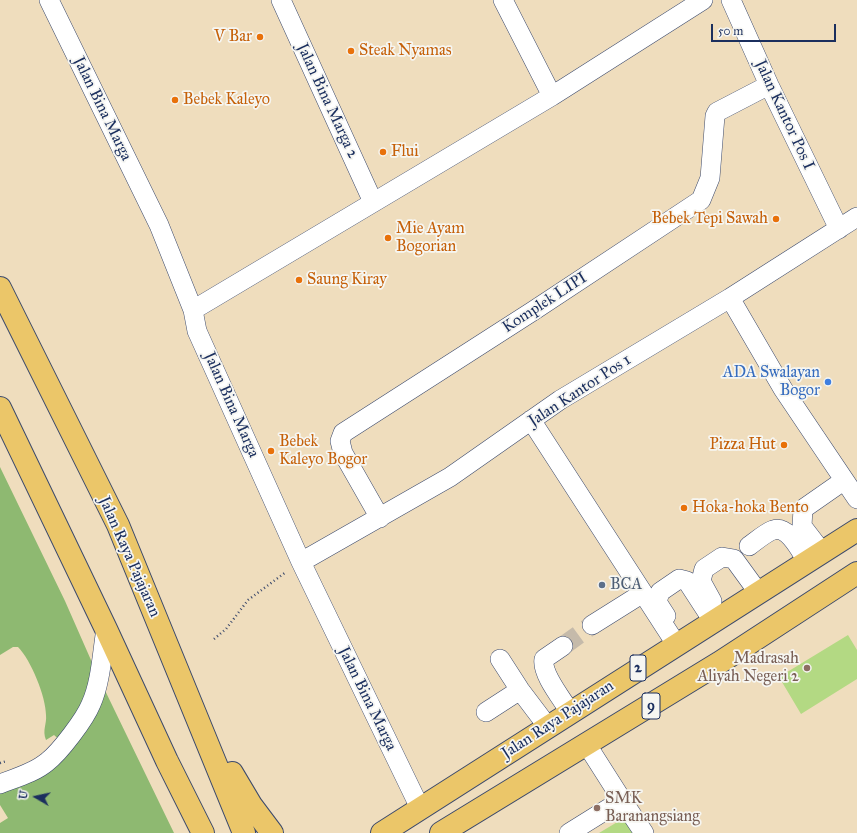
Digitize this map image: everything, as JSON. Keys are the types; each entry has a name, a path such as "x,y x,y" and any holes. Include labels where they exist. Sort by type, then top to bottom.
{"highway":[{"name":"Jalan Raya Pajajaran","path":"0,288 118,525 244,833"},
{"path":"0,408 200,829"},
{"name":"Jalan Raya Pajajaran","path":"374,833 388,829 717,618 856,531"},
{"name":"9","path":"441,833 719,663 857,573"},
{"path":"192,704 251,805 272,833"}],"street":[{"name":"Jalan Bina Marga","path":"49,0 159,225 193,310 197,331 301,562 420,808"},
{"name":"Jalan Bina Marga 2","path":"281,0 373,202"},
{"path":"503,0 552,96"},
{"path":"193,310 552,96 703,0"},
{"name":"Jalan Kantor Pos I","path":"732,0 768,84 839,230"},
{"name":"Komplek LIPI","path":"380,518 343,453 340,441 343,432 527,315 701,200 710,178 715,116 718,112 768,84"},
{"name":"Jalan Kantor Pos 1","path":"301,562 450,477 560,400 730,298 839,230 857,217"},
{"path":"730,298 783,390 857,499"},
{"path":"531,420 643,593 680,642"},
{"path":"815,556 802,526 803,509 836,486"},
{"path":"749,546 773,530 782,530 815,556"},
{"path":"717,618 700,581 704,569 722,557 734,559 758,592"},
{"path":"680,642 657,602 660,592 679,579 687,581 717,618"},
{"path":"592,625 643,593"},
{"path":"0,784 26,774 47,762 86,715 92,703 96,688 106,629"},
{"path":"563,646 544,659 543,665 546,673 570,712"},
{"path":"500,659 520,690 548,726"},
{"path":"486,712 520,690"},
{"path":"587,745 644,833"},
{"path":"569,833 622,800"}],"path":[{"path":"214,639 226,629 248,600 301,562"}],"green space":[{"path":"0,467 65,601 98,676 174,833 0,833 0,823 8,818 0,805 0,784 63,743 54,735 46,740 44,733 46,715 41,689 33,669 23,653 18,647 13,647 0,655"},
{"path":"848,635 857,650 857,679 801,714 779,677"},
{"path":"629,815 640,833 599,833"}],"tunnel":[{"path":"563,646 592,625"}],"place":[{"name":"V Bar","path":"260,37"},
{"name":"Steak Nyamas","path":"351,51"},
{"name":"Bebek Kaleyo","path":"175,100"},
{"name":"Flui","path":"383,152"},
{"name":"Bebek Tepi Sawah","path":"776,219"},
{"name":"Mie Ayam Bogorian","path":"388,238"},
{"name":"Saung Kiray","path":"299,280"},
{"name":"ADA Swalayan Bogor","path":"828,382"},
{"name":"Pizza Hut","path":"784,445"},
{"name":"Bebek Kaleyo Bogor","path":"271,451"},
{"name":"Hoka-hoka Bento","path":"684,508"},
{"name":"BCA","path":"602,585"},
{"name":"Madrasah Aliyah Negeri 2","path":"807,668"},
{"name":"SMK Baranangsiang","path":"597,808"}]}
